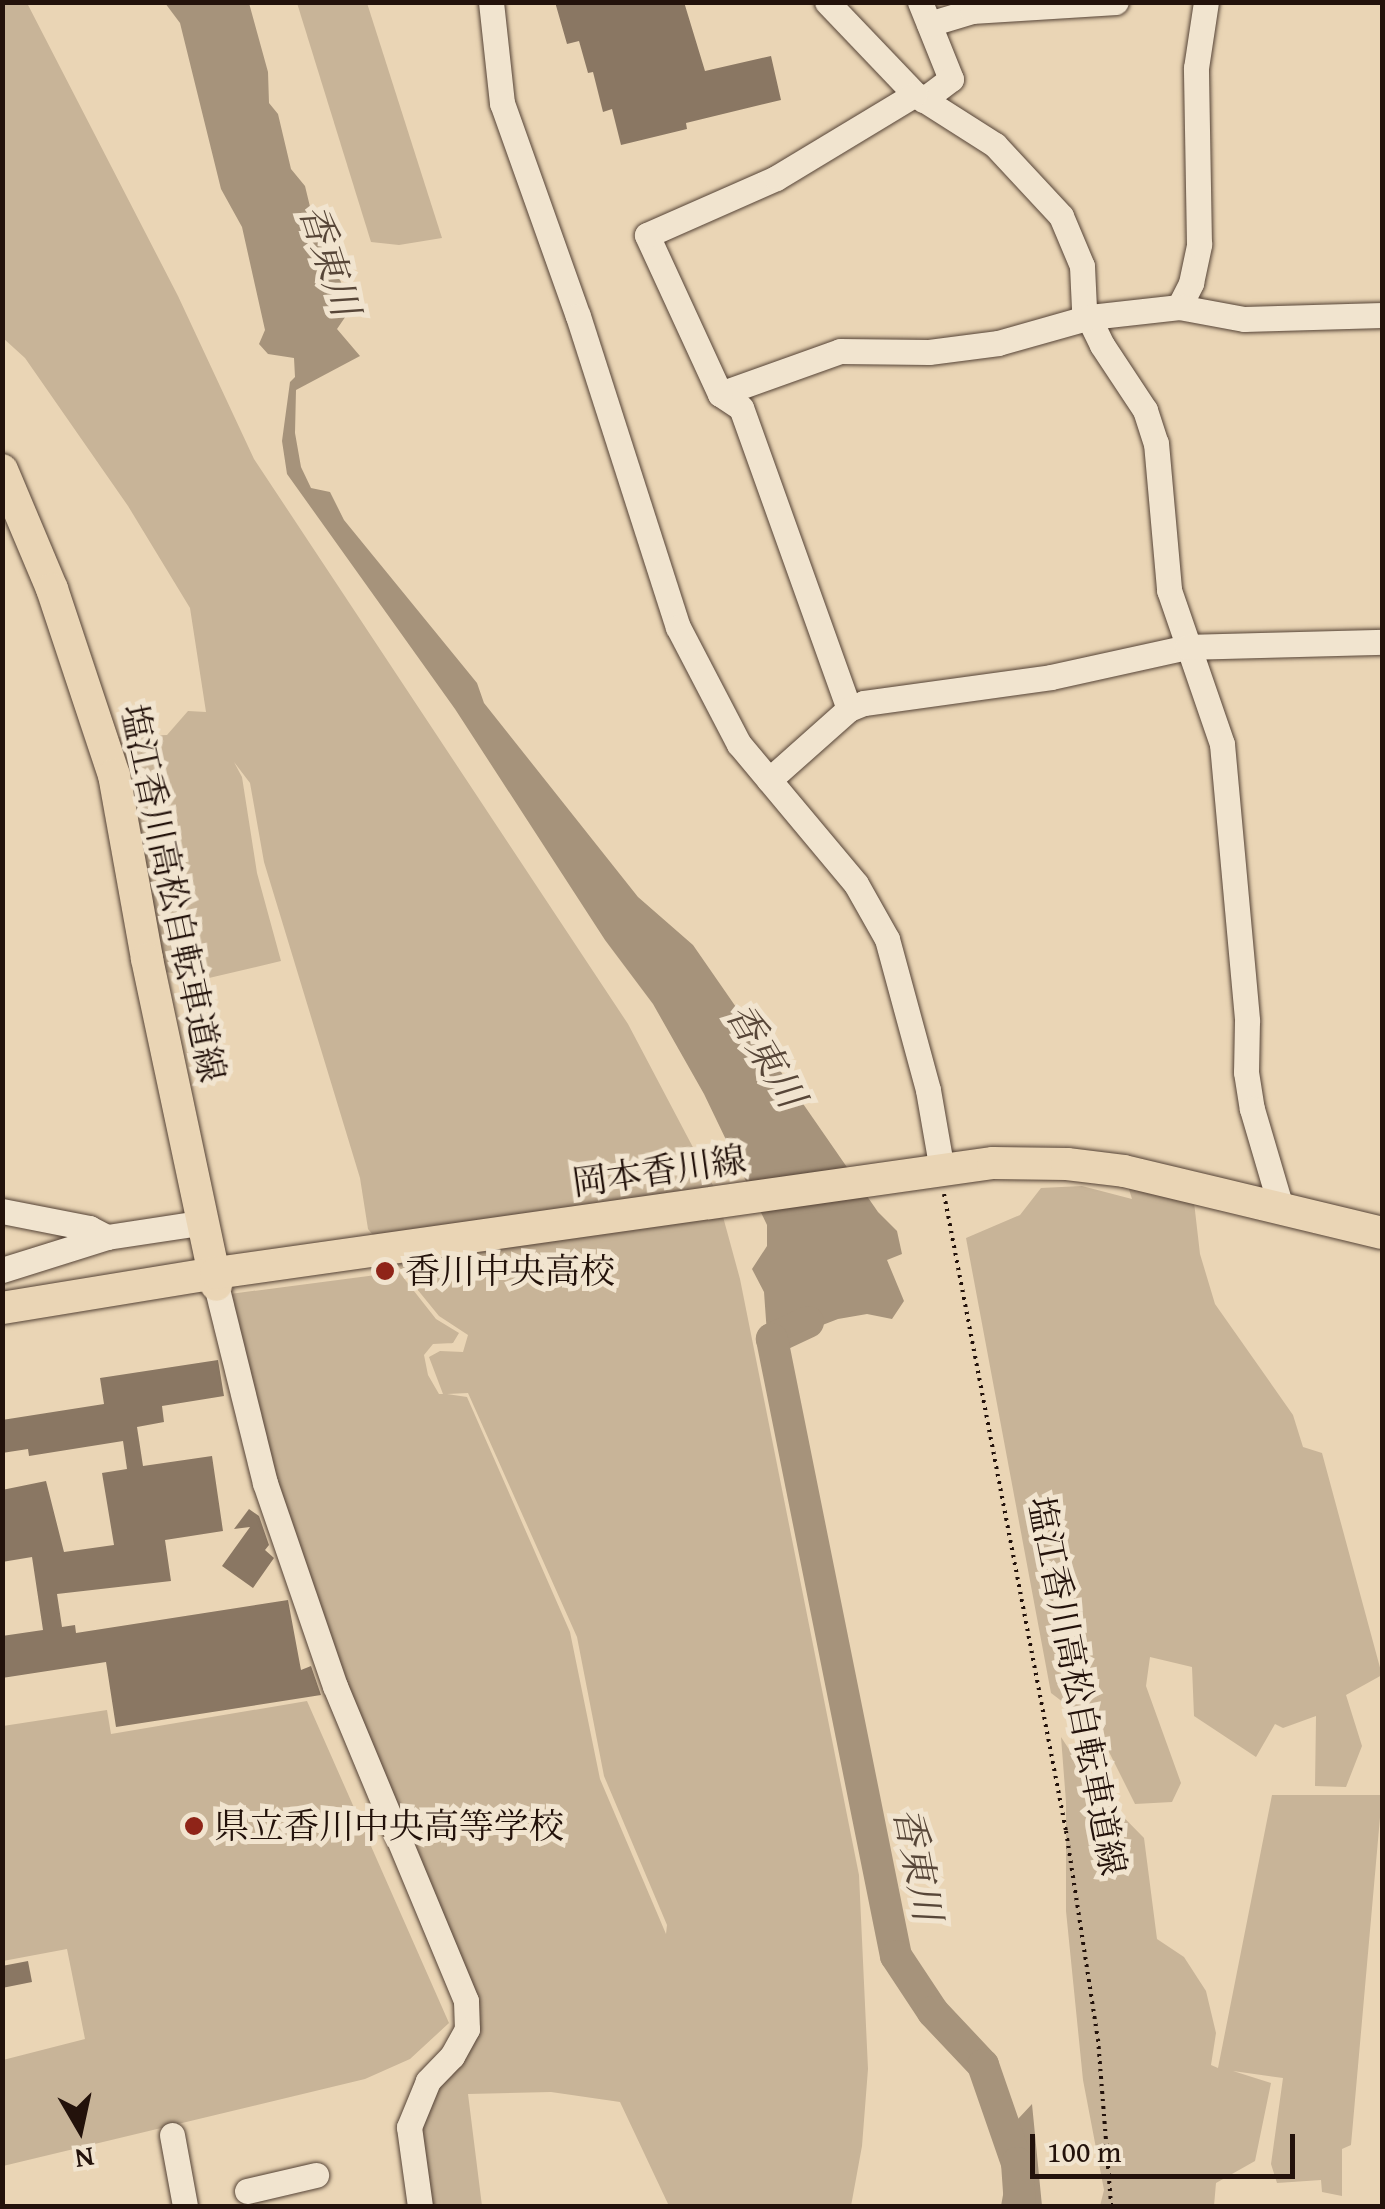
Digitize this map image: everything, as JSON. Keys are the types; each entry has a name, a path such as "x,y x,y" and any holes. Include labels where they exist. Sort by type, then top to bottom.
{"main road":[{"name":"塩江香川高松自転車道線","path":"2,470 52,589 114,774 150,978 216,1279"},
{"name":"岡本香川線","path":"2,1308 909,1175 942,1177 993,1163 1067,1164 1124,1171 1382,1232"}],"street":[{"path":"491,2 502,103 578,316 678,627 711,698 739,744 856,884 887,939 924,1074 942,1177"},
{"path":"827,2 919,97 995,145 1060,216 1082,266 1084,308 1102,345 1146,410 1156,444 1169,590 1222,744 1247,1021 1246,1072 1252,1110 1282,1211"},
{"path":"849,708 741,408 720,394 647,235 776,178 950,79 924,13 1116,2"},
{"path":"1179,306 1191,283 1199,244 1196,68 1204,3"},
{"path":"720,394 840,351 928,352 998,343 1090,317 1179,306 1244,319 1382,315"},
{"path":"770,780 849,708 1051,677 1187,647 1382,642"},
{"path":"2,1211 90,1228 107,1236"},
{"path":"2,1270 107,1236 205,1222"},
{"path":"216,1279 266,1483 334,1686 466,2001 468,2028 452,2056 428,2080 409,2127 420,2206"},
{"path":"172,2135 185,2206"},
{"path":"247,2191 281,2195 316,2175"}],"path":[{"name":"塩江香川高松自転車道線","path":"942,1177 1066,1831 1098,2040 1111,2206"}],"shaded area":[{"path":"3,3 27,3 178,296 254,459 628,1024 716,1191 740,1279 859,1875 868,2069 862,2146 851,2206 669,2206 620,2102 551,2092 468,2094 482,2206 429,2206 416,2136 413,2083 470,2041 339,1682 274,1470 230,1294 399,1272 436,1319 459,1333 453,1343 433,1344 424,1355 428,1375 439,1394 443,1394 429,1357 440,1351 463,1352 468,1335 439,1316 368,1229 360,1178 264,862 250,783 234,762 242,777 257,873 281,961 209,978 165,972 114,737 167,735 188,711 206,712 190,608 128,506 25,358 3,338","holes":["468,1393 577,1637 604,1776 667,1925 666,1934 600,1779 570,1632 467,1397 447,1394"]},
{"path":"297,3 367,3 442,238 399,245 371,242"},
{"path":"1082,1186 1132,1199 1128,1186 1194,1202 1200,1254 1215,1304 1293,1415 1303,1447 1322,1453 1382,1675 1346,1695 1362,1746 1346,1787 1315,1786 1316,1716 1283,1728 1275,1724 1256,1757 1194,1716 1192,1667 1150,1657 1146,1686 1181,1783 1172,1802 1135,1804 1097,1728 1051,1693 966,1238 1020,1215 1041,1188"},
{"path":"307,1701 449,2023 410,2059 365,2079 3,2166 3,2060 85,2039 67,1949 3,1961 3,1726 107,1710 111,1734"},
{"path":"1061,1737 1093,1786 1144,1838 1157,1939 1184,1957 1206,1991 1216,2033 1211,2065 1218,2068 1272,1795 1382,1795 1351,2145 1342,2149 1342,2196 1322,2192 1321,2180 1277,2183 1271,2164 1283,2078 1233,2071 1271,2083 1255,2161 1216,2183 1214,2206 1100,2206 1104,2190 1083,2080 1066,1911 1066,1802"}],"water":[{"path":"165,3 249,3 268,72 269,103 278,114 291,169 305,186 313,219 352,307 337,329 360,356 296,390 295,433 301,467 311,488 330,492 344,520 477,683 484,703 638,897 693,945 878,1212 897,1231 902,1254 887,1260 904,1301 892,1319 867,1314 838,1319 794,1336 772,1339 767,1334 764,1292 752,1269 767,1246 767,1225 704,1094 653,1004 605,940 455,709 287,474 282,441 290,382 295,377 294,358 268,354 259,344 265,330 242,227 221,189 180,23"},
{"path":"1032,2104 1042,2206 1001,2206 1005,2184 1000,2114 1018,2119"}],"building":[{"path":"555,2 684,2 705,71 771,56 781,100 686,123 687,129 621,145 612,109 603,112 593,72 588,73 579,41 567,44"},
{"path":"218,1360 224,1396 162,1406 164,1422 137,1427 143,1466 212,1456 223,1531 165,1540 171,1581 57,1594 62,1627 75,1625 76,1633 288,1600 301,1670 311,1666 321,1695 116,1727 106,1662 2,1678 2,1636 43,1630 32,1557 2,1562 2,1490 46,1481 64,1552 114,1545 102,1473 127,1469 123,1441 29,1456 28,1449 2,1453 2,1420 104,1404 100,1378"},
{"path":"249,1509 259,1516 269,1545 265,1550 274,1558 253,1588 222,1566 250,1527 234,1529"},
{"path":"28,1961 32,1982 2,1988 2,1966"}],"waterway":[{"name":"香東川","path":"808,1322 772,1339 896,1956 933,2012 983,2065 1017,2163 1020,2206"}],"place":[{"name":"香川中央高校","path":"385,1271"},
{"name":"県立香川中央高等学校","path":"194,1826"}]}
